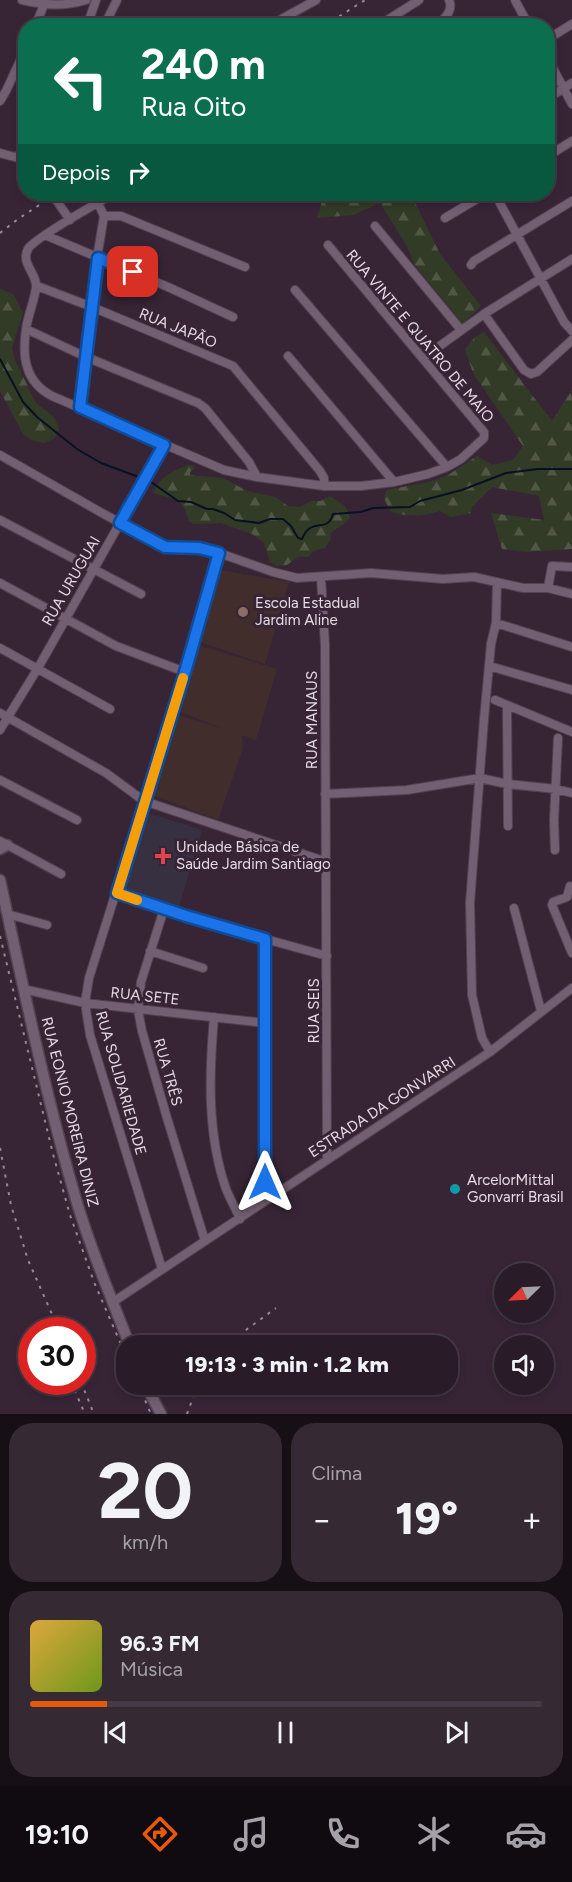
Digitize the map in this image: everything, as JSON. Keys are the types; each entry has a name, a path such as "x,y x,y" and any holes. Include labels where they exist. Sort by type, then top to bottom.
{"main road":[{"name":"RUA EONIO MOREIRA DINIZ","path":"0,880 23,989 71,1184 90,1243 126,1335"},
{"path":"151,1395 161,1414"}],"street":[{"path":"21,0 63,6 86,0"},
{"path":"90,18 96,0"},
{"path":"108,18 117,0"},
{"path":"283,18 316,0"},
{"path":"391,18 419,0"},
{"path":"444,18 452,7 449,0"},
{"path":"515,0 525,18"},
{"path":"38,18 44,5"},
{"path":"555,35 572,24"},
{"path":"0,101 18,65"},
{"path":"555,72 572,104"},
{"path":"555,94 572,83"},
{"path":"555,152 572,141"},
{"path":"0,153 18,158"},
{"path":"57,201 70,220"},
{"path":"101,201 45,235 28,249 26,258 36,286 26,329 26,362 33,380 45,392 224,470 257,477 324,486 361,486 394,482 447,467 295,290"},
{"path":"445,218 473,201"},
{"path":"499,201 564,322 572,331"},
{"path":"471,265 572,201"},
{"path":"80,407 104,216 98,203"},
{"path":"104,216 121,216 245,267"},
{"path":"375,226 461,330"},
{"path":"45,235 168,287 233,318"},
{"name":"RUA VINTE E QUATRO DE MAIO","path":"328,245 484,432 484,438 479,444 447,467"},
{"path":"423,358 484,314 572,259"},
{"name":"RUA JAPÃO","path":"36,286 226,362 239,373 320,471 324,478 324,486"},
{"path":"484,314 524,370 531,374 537,372 572,340"},
{"path":"26,329 86,357 198,403 205,408 249,462 257,477"},
{"path":"288,356 394,482"},
{"name":"RUA URUGUAI","path":"0,729 38,668 164,445"},
{"path":"0,455 165,547 199,548 297,578 371,573 443,579 474,577 522,588 548,588 572,594"},
{"path":"0,520 141,594"},
{"name":"RUA SOLIDARIEDADE","path":"162,1269 90,1035 85,1003 89,978 185,672 219,553"},
{"path":"548,588 552,566 572,567"},
{"name":"RUA MANAUS","path":"321,577 326,645 327,862"},
{"path":"490,1052 482,1038 472,995 470,903 497,582"},
{"path":"0,584 116,646 185,672"},
{"path":"495,623 572,647"},
{"path":"0,648 110,709"},
{"path":"489,666 572,690"},
{"path":"495,700 572,732"},
{"path":"507,705 508,826"},
{"path":"0,712 106,773 144,801 327,862"},
{"path":"555,850 554,820 558,738"},
{"path":"325,795 407,790 480,778 572,793"},
{"path":"0,780 77,820"},
{"path":"2,845 61,874"},
{"name":"RUA SEIS","path":"327,862 327,1159"},
{"path":"570,886 567,897 553,902 552,905 572,953"},
{"path":"117,893 164,909 327,956"},
{"path":"514,908 541,1011"},
{"name":"RUA TRÊS","path":"164,909 141,982 138,1010 166,1118 205,1241"},
{"path":"7,914 47,925"},
{"path":"265,939 265,1182 271,1196"},
{"path":"150,951 202,968"},
{"name":"ESTRADA DA GONVARRI","path":"113,1302 490,1052 572,987"},
{"name":"RUA SETE","path":"23,989 85,1003 265,1023"},
{"path":"214,1017 210,1105 215,1144 226,1188 240,1219"}],"shaded area":[{"name":"Escola Estadual Jardim Aline","path":"219,570 289,582 265,664 198,641"},
{"path":"198,645 277,669 256,740 242,735 243,748 218,820 153,795 175,714 227,730 178,711"},
{"name":"Unidade Básica de Saúde Jardim Santiago","path":"151,814 202,830 179,907 128,889 125,883 143,817"}],"green space":[{"path":"322,201 414,201 440,254 481,306 463,324 414,264 407,246 380,203 353,215 317,218"},
{"path":"0,289 13,294 23,313 12,348 15,360 36,403 54,417 59,428 55,438 44,443 31,440 23,434 0,391"},
{"path":"484,332 552,421 572,390 572,549 526,552 502,549 491,513 544,520 539,496 492,487 472,507 471,513 451,517 440,511 415,516 402,515 390,511 384,498 386,490 429,482 448,475 477,456 492,465 513,460 523,446 473,373 465,349 474,338"},
{"path":"189,465 195,468 190,475 223,478 247,491 275,497 288,506 300,507 311,501 321,501 330,496 345,506 350,517 330,534 331,539 325,548 313,551 308,557 298,557 287,565 277,566 270,562 264,543 252,534 221,523 193,524 189,521 185,509 178,500 153,493 168,475"}],"waterway":[{"path":"0,359 23,402 37,417 77,449 101,463 136,476"},
{"path":"151,482 178,501 191,502 207,509 213,509 235,520 259,523 270,519 283,519 291,526 298,538 302,539 310,528 327,523 333,514 361,512 373,508 410,507 420,501 462,490 506,473 538,469 572,469"}],"railway":[{"path":"337,18 365,0"},
{"path":"0,233 45,201"},
{"path":"0,936 70,1215 94,1282 117,1335"},
{"path":"0,1148 11,1205 28,1260 53,1317"},
{"path":"239,1335 276,1308"},
{"path":"77,1395 85,1414"},
{"path":"86,1395 94,1414"},
{"path":"143,1395 151,1414"},
{"path":"187,1414 194,1395"}],"slow traffic":[{"path":"137,900 117,893 183,678"}],"place":[{"name":"Escola Estadual Jardim Aline","path":"243,612"},
{"name":"Unidade Básica de Saúde Jardim Santiago","path":"163,856"},
{"name":"ArcelorMittal Gonvarri Brasil","path":"455,1189"}],"route":[{"path":"133,272 98,258 80,407 164,445 120,523 165,547 199,548 219,553 117,893 265,939 265,1182"}]}
